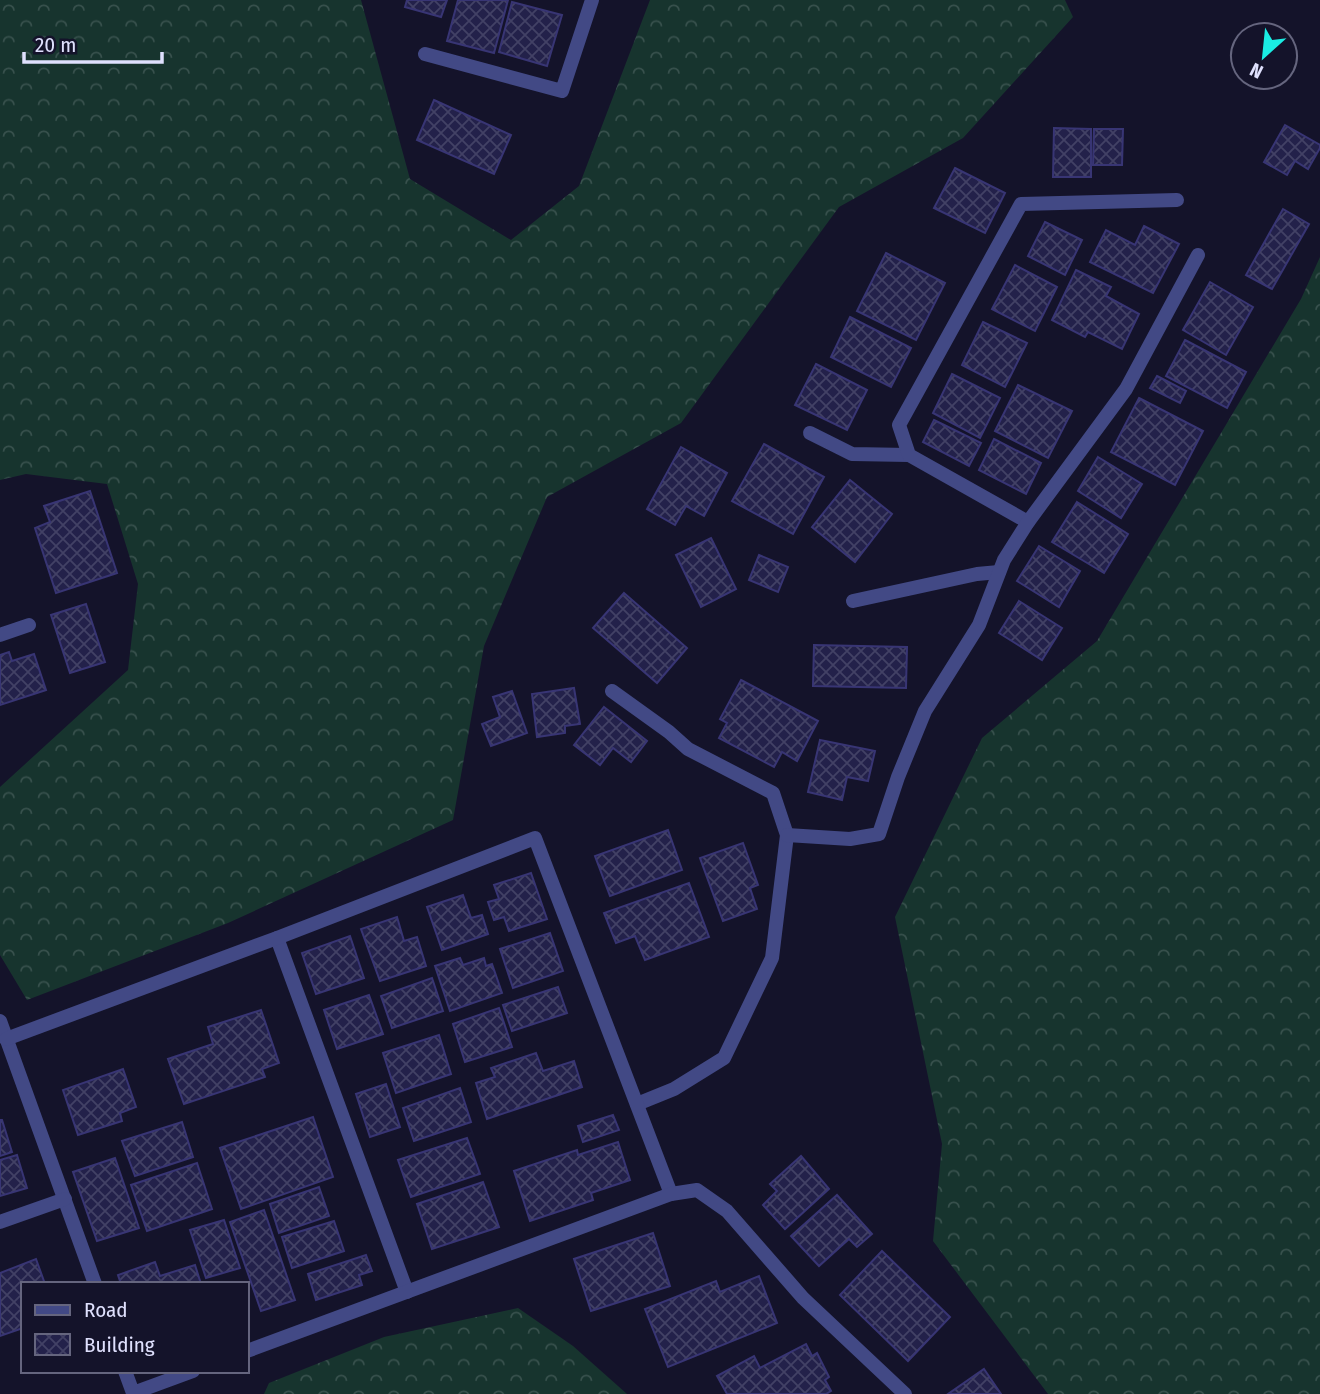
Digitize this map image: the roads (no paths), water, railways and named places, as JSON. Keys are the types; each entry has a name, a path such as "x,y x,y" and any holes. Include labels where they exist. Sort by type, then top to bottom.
{"street":[{"path":"425,54 562,91 592,0"},
{"path":"909,455 899,425 1021,204 1178,200"},
{"path":"787,835 850,839 879,834 898,777 925,712 979,625 1004,560 1028,522 1126,389 1198,255"},
{"path":"810,433 852,454 909,455 1028,522"},
{"path":"853,601 977,574 999,572"},
{"path":"0,635 29,625"},
{"path":"612,691 688,749 773,793 787,835 772,958 724,1058 674,1089 637,1104"},
{"path":"6,1039 535,838 671,1194"},
{"path":"277,938 407,1292"},
{"path":"0,1021 94,1282"},
{"path":"248,1351 671,1194 697,1190 727,1211 803,1298 905,1394"},
{"path":"0,1222 65,1199"},
{"path":"126,1373 133,1394 188,1373"}]}
